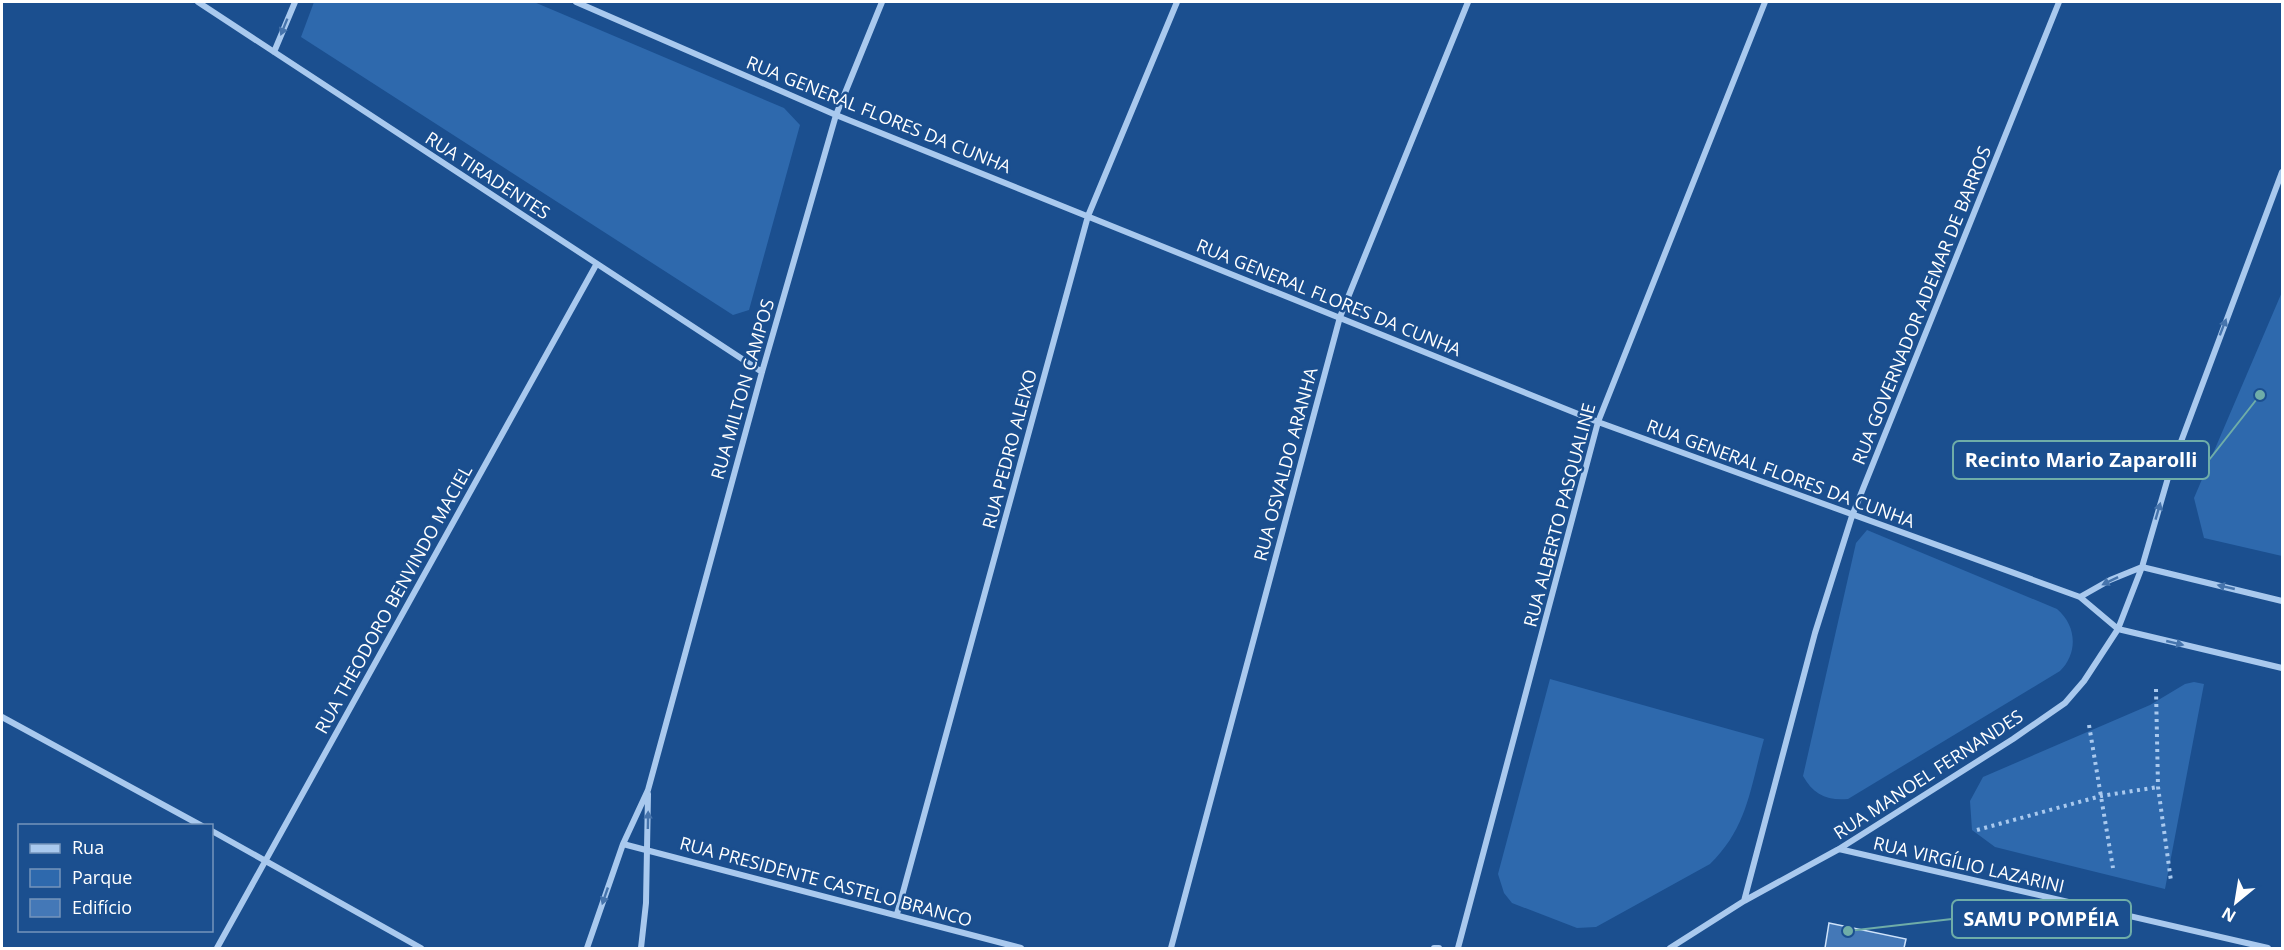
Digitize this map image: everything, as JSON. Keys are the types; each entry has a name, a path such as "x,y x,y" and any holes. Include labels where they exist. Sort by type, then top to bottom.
{"street":[{"name":"RUA TIRADENTES","path":"198,2 762,372"},
{"path":"274,52 295,2"},
{"name":"RUA GENERAL FLORES DA CUNHA","path":"576,2 584,3 836,115 1598,422 2080,597 2118,630"},
{"name":"RUA MILTON CAMPOS","path":"587,948 623,844 648,790 762,372 836,115 882,2"},
{"name":"RUA PEDRO ALEIXO","path":"897,914 1088,216 1177,2"},
{"name":"RUA OSVALDO ARANHA","path":"1171,948 1340,317 1468,2"},
{"name":"RUA ALBERTO PASQUALINE","path":"1458,948 1598,422 1765,2"},
{"name":"RUA GOVERNADOR ADEMAR DE BARROS","path":"1744,901 1815,633 1852,516 2059,2"},
{"name":"RUA MANOEL FERNANDES","path":"1670,948 1744,901 1839,849 2013,739 2065,703 2084,681 2118,630 2142,567 2170,471 2283,172"},
{"name":"RUA THEODORO BENVINDO MACIEL","path":"218,948 596,265"},
{"path":"2080,597 2110,580 2142,567 2283,601"},
{"path":"2118,630 2283,668"},
{"path":"2,717 200,824"},
{"name":"RUA MILTON CAMPOS","path":"641,948 648,850 648,790"},
{"path":"213,832 422,948"},
{"name":"RUA PRESIDENTE CASTELO BRANCO","path":"623,844 1021,948"},
{"name":"RUA VIRGÍLIO LAZARINI","path":"1839,849 2268,948"},
{"path":"1434,948 1439,948"}],"path":[{"path":"2156,689 2158,787 2171,881"},
{"path":"2089,725 2113,868"},
{"path":"1977,830 2101,796 2158,787"}],"green space":[{"path":"314,2 534,2 784,108 800,125 749,310 733,315 301,37"},
{"path":"2282,292 2282,556 2204,538 2194,498"},
{"path":"1867,530 2057,609 2068,623 2073,640 2070,656 2060,671 1848,799 1834,799 1816,792 1803,776 1856,543"},
{"path":"1550,679 1764,739 1746,806 1723,850 1710,864 1596,927 1577,928 1512,903 1504,893 1498,874"},
{"path":"2194,682 2204,684 2165,889 1995,847 1972,830 1970,801 1983,777 2150,705 2185,684"}],"building":[{"path":"1829,923 1906,939 1904,948 1825,948"}],"place":[{"name":"Recinto Mario Zaparolli","path":"2260,395"},
{"name":"SAMU POMPÉIA","path":"1848,931"}]}
